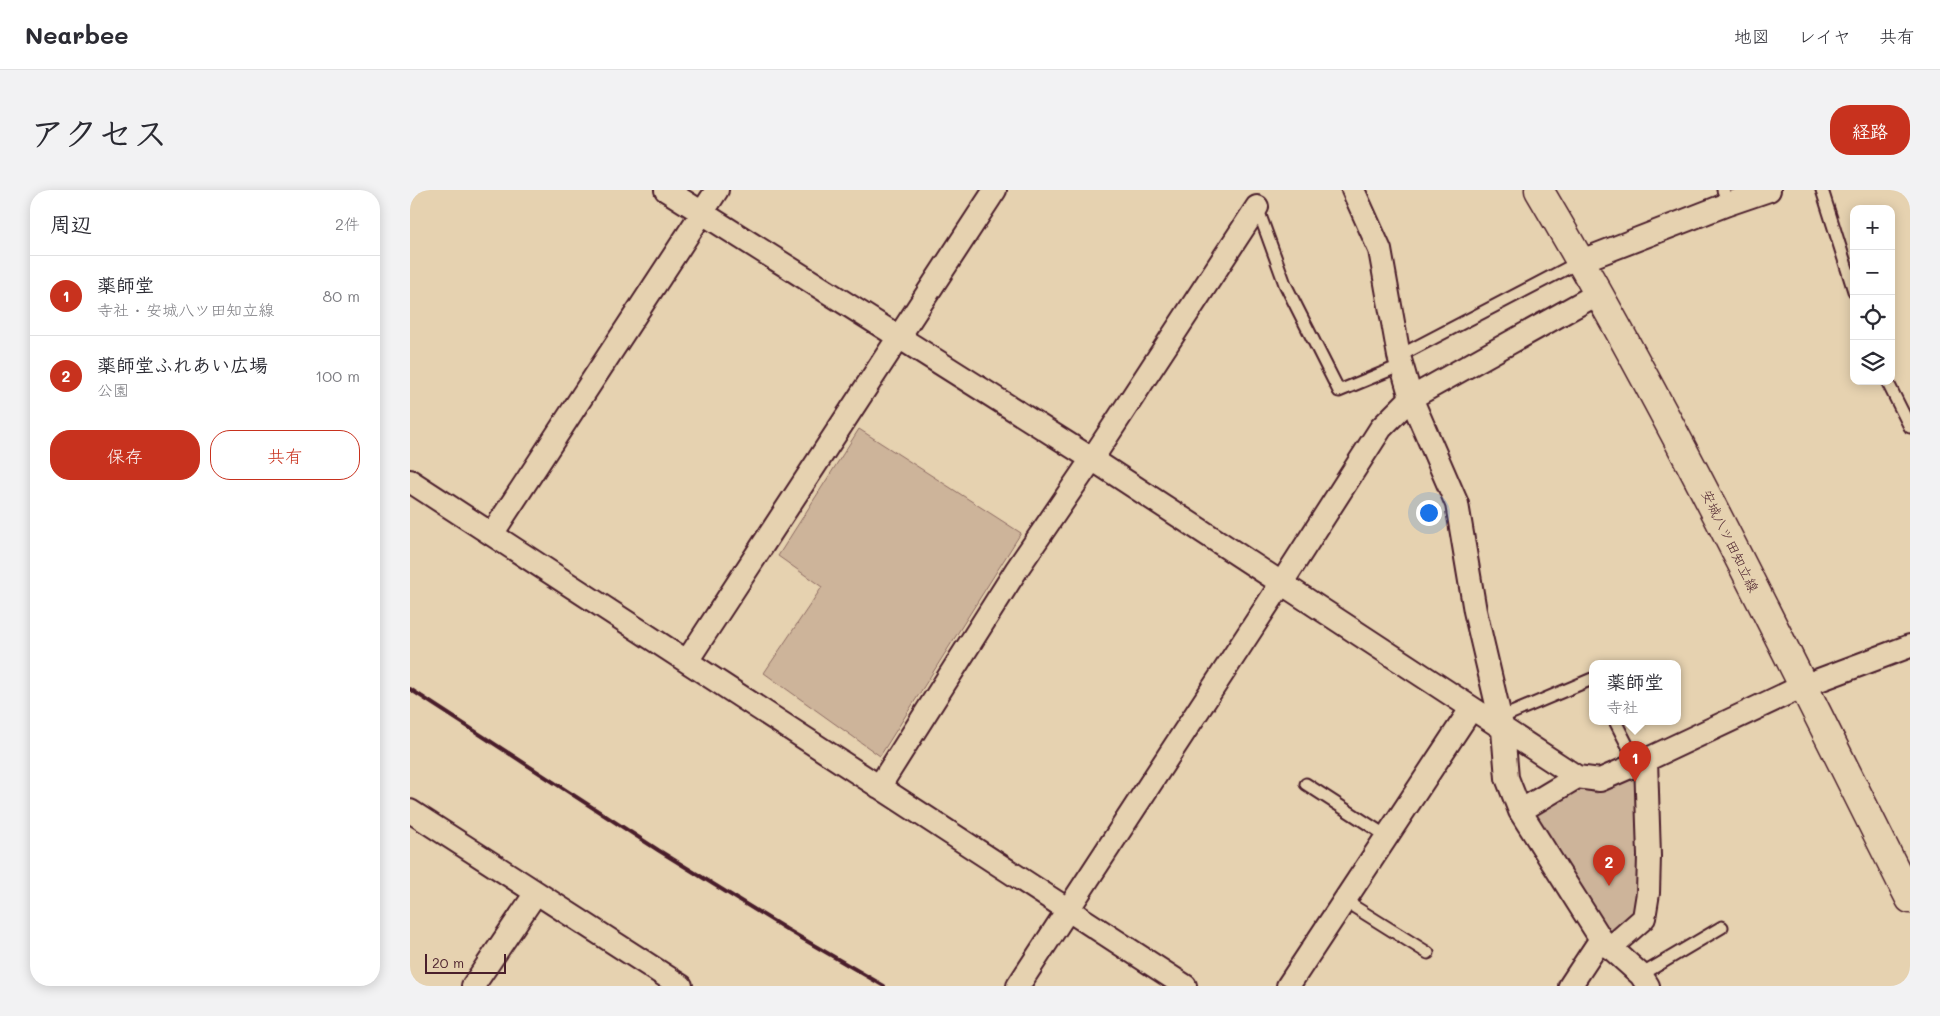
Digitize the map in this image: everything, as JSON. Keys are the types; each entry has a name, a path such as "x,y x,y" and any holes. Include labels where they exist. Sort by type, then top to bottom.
{"main road":[{"name":"安城八ツ田知立線","path":"1539,190 1599,293 1698,475 1910,899"}],"street":[{"path":"666,190 1092,459 1471,709 1502,724 1577,777 1600,780 1803,686 1910,646"},
{"path":"492,534 717,190"},
{"path":"687,662 995,190"},
{"path":"1353,190 1380,250 1400,361 1411,398 1457,504 1476,611 1502,724 1506,778 1520,811 1606,944 1644,981"},
{"path":"1581,261 1725,197 1770,190"},
{"path":"879,787 1018,569 1257,207"},
{"path":"1018,986 1381,428 1411,398 1599,293"},
{"path":"410,480 1185,986"},
{"path":"1288,986 1471,709"},
{"path":"1570,986 1606,944 1644,918 1648,893 1650,856 1641,762"},
{"path":"1520,811 1577,777"},
{"path":"410,811 681,986"},
{"path":"473,986 536,893"}],"lane":[{"path":"1822,190 1850,278"},
{"path":"1257,207 1285,284 1339,391 1400,361 1581,261"},
{"path":"1889,385 1910,427"},
{"path":"1502,724 1589,680"},
{"path":"1618,725 1641,762"},
{"path":"1306,784 1388,837"},
{"path":"1345,901 1428,953"},
{"path":"1644,981 1722,927"}],"shaded area":[{"path":"859,429 1021,533 880,756 764,673 822,587 778,556"},
{"path":"1638,773 1638,917 1612,940 1532,817 1579,789 1597,793"}],"railway":[{"path":"410,689 658,850 786,929 884,986"}],"place":[{"name":"薬師堂","path":"1635,782"},
{"name":"薬師堂ふれあい広場","path":"1609,886"}]}
